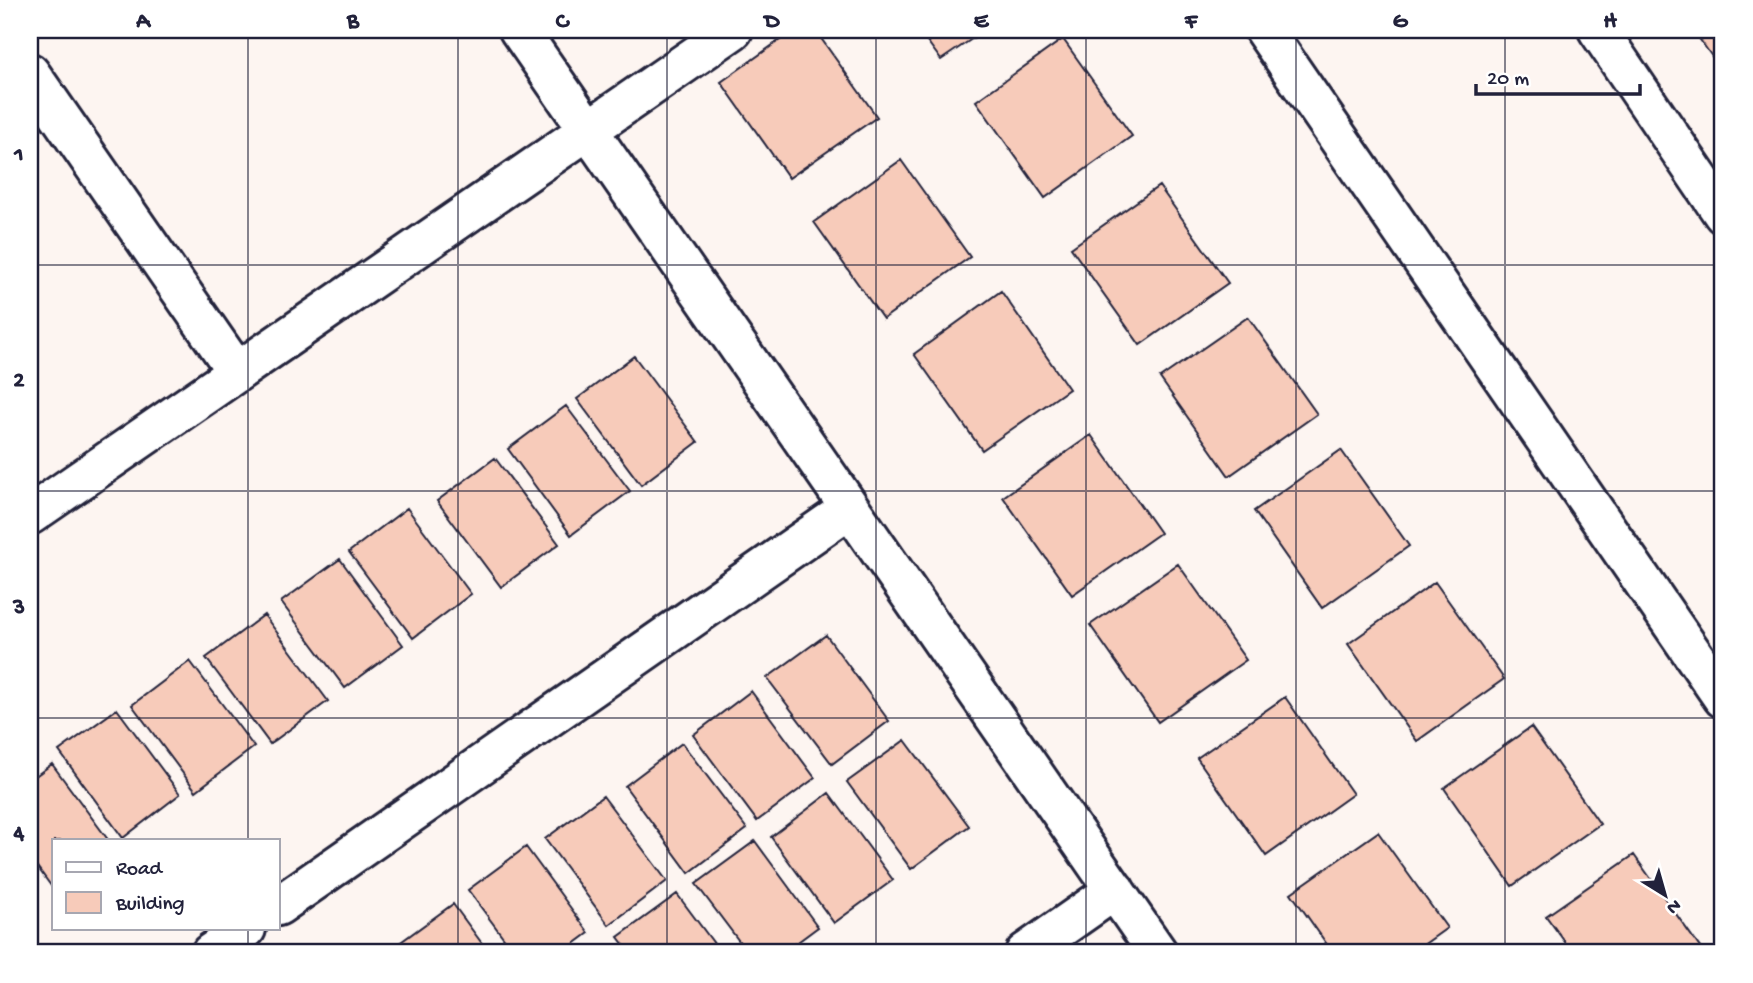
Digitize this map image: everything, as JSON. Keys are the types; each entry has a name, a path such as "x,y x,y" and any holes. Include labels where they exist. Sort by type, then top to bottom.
{"street":[{"path":"519,30 1158,953"},
{"path":"30,515 733,30"},
{"path":"1264,30 1723,698"},
{"path":"1598,30 1723,214"},
{"path":"30,73 237,372"},
{"path":"280,905 850,508"},
{"path":"1025,953 1115,890"},
{"path":"211,953 245,930"}],"building":[{"path":"794,30 815,30 877,117 789,178 721,82"},
{"path":"919,30 985,30 941,60"},
{"path":"1693,30 1723,30 1723,72"},
{"path":"1063,39 1132,136 1045,198 976,101"},
{"path":"901,160 970,257 883,319 814,222"},
{"path":"1159,186 1228,283 1140,345 1071,248"},
{"path":"1001,291 1069,389 982,450 914,354"},
{"path":"1248,317 1317,414 1229,476 1160,378"},
{"path":"634,356 698,442 641,485 577,399"},
{"path":"566,406 630,491 571,535 508,449"},
{"path":"1091,435 1160,533 1072,595 1003,497"},
{"path":"1341,450 1409,546 1322,608 1254,511"},
{"path":"495,458 559,544 501,587 437,501"},
{"path":"407,508 471,594 413,638 349,552"},
{"path":"340,559 403,645 345,688 281,602"},
{"path":"1178,564 1246,660 1158,722 1090,625"},
{"path":"1435,582 1504,679 1417,741 1348,644"},
{"path":"264,615 328,701 270,744 206,658"},
{"path":"826,635 889,721 832,764 767,678"},
{"path":"190,661 254,747 196,791 132,705"},
{"path":"751,691 815,778 757,821 693,735"},
{"path":"1285,697 1353,794 1266,856 1197,758"},
{"path":"117,709 180,794 123,838 59,751"},
{"path":"1531,727 1600,824 1512,886 1444,788"},
{"path":"905,740 969,826 911,869 847,782"},
{"path":"682,743 747,829 689,873 625,786"},
{"path":"52,764 108,839 52,839 52,887 30,857 30,780"},
{"path":"829,793 893,880 834,923 771,837"},
{"path":"603,796 667,881 609,925 545,839"},
{"path":"1378,832 1447,928 1412,953 1333,953 1291,893"},
{"path":"755,841 818,927 783,953 748,953 696,884"},
{"path":"526,847 589,933 562,953 515,953 468,890"},
{"path":"1634,855 1703,952 1573,953 1546,916"},
{"path":"677,894 721,953 630,953 618,937"},
{"path":"453,904 489,953 399,953 394,947"}]}
